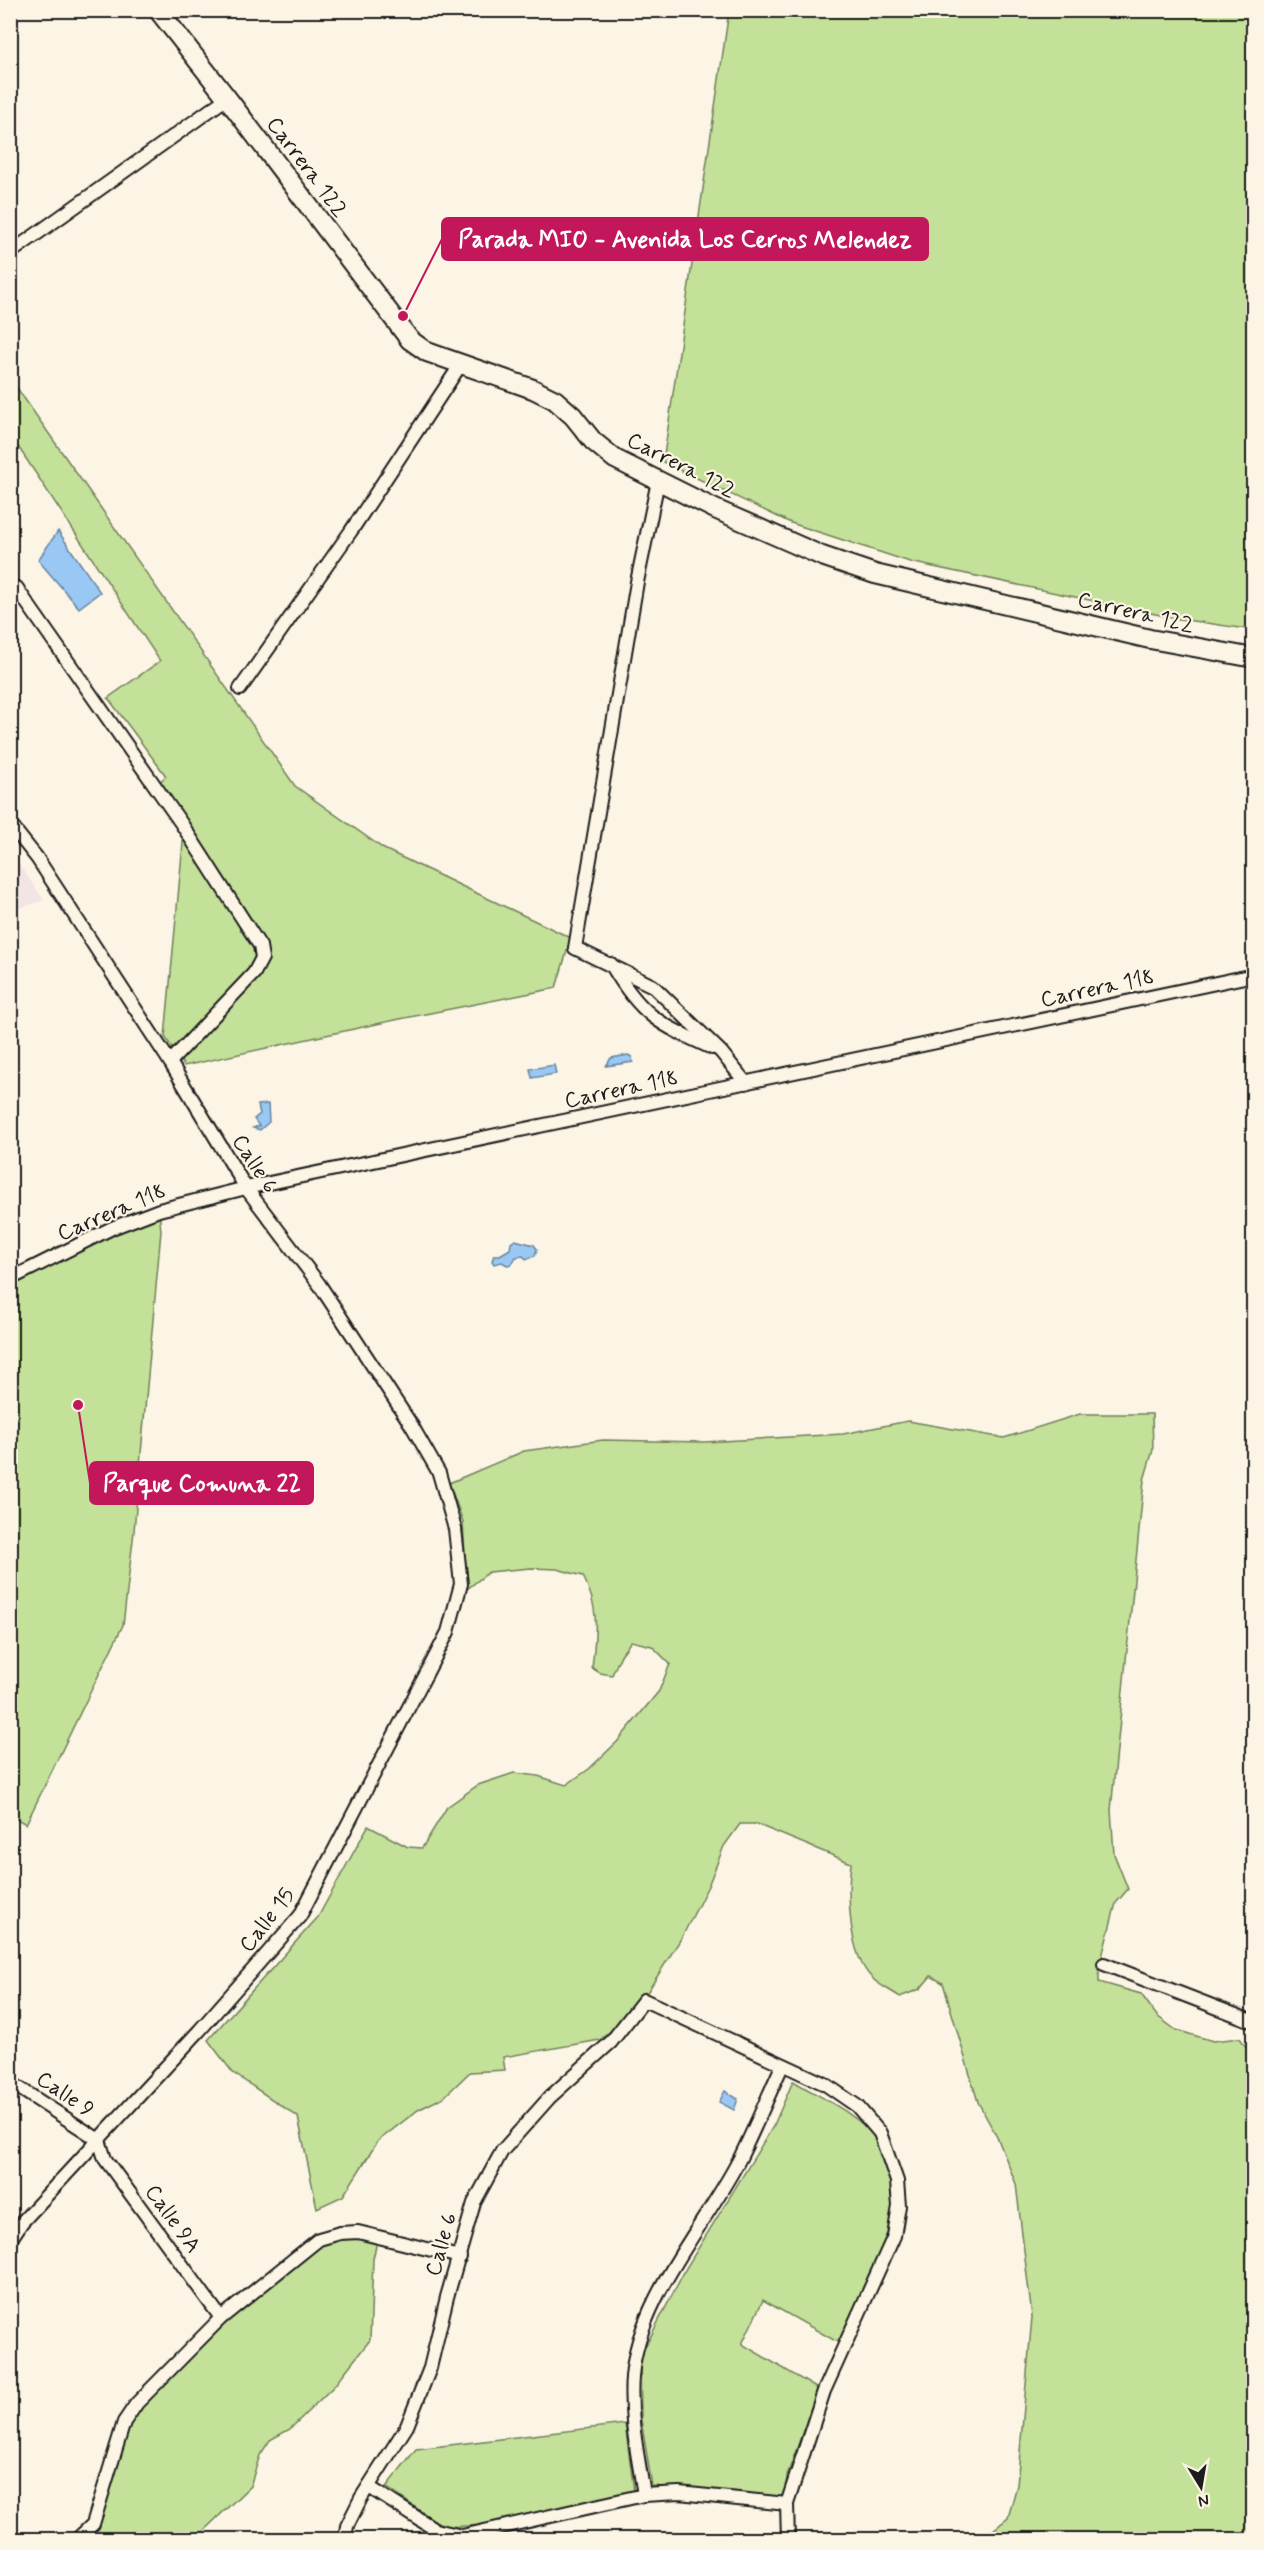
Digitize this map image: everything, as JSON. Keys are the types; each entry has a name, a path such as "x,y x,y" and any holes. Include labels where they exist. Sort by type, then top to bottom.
{"street":[{"name":"Carrera 122","path":"158,10 410,340 428,352 532,388 555,400 573,416 592,441 615,459 780,539 875,574 1150,639 1254,657"},
{"path":"10,253 227,98"},
{"path":"240,689 351,531 460,364"},
{"path":"658,481 637,582 575,948 654,986 721,1052 746,1083"},
{"path":"10,587 17,588 181,823 260,946 262,958 254,973 170,1062"},
{"name":"Calle 6","path":"10,824 37,858 170,1062 246,1188 319,1284 412,1426 439,1473 455,1529"},
{"path":"610,963 625,987 648,1015 721,1052"},
{"name":"Carrera 118","path":"10,1279 112,1228 150,1214 246,1188 1254,975"},
{"name":"Calle 15","path":"10,2240 22,2222 199,2031 300,1916 448,1632 461,1584 455,1529"},
{"path":"1104,1964 1254,2022"},
{"name":"Calle 6","path":"345,2540 347,2526 406,2426 430,2368 447,2297 474,2203 502,2151 550,2097 611,2042 644,2000 782,2066"},
{"path":"644,2495 634,2427 632,2377 642,2328 669,2277 740,2158 782,2066 825,2084 857,2106 880,2133 897,2181 899,2206 894,2236 824,2391 787,2504 788,2540"},
{"name":"Calle 9","path":"10,2082 99,2140"},
{"name":"Calle 9A","path":"99,2140 105,2159 221,2319"},
{"path":"76,2540 93,2524 124,2422 137,2403 221,2319 319,2239 340,2233 358,2232 460,2257"},
{"path":"369,2487 436,2530 462,2536 644,2495 679,2493 787,2504"}],"shaded area":[{"path":"10,852 44,900 11,911 10,911"}],"green space":[{"path":"729,11 1253,11 1253,630 1179,619 910,562 791,523 663,462"},
{"path":"10,378 295,786 384,849 571,938 556,988 184,1066 165,1037 184,832 153,788 166,776 108,698 160,661 11,436"},
{"path":"159,1210 161,1231 134,1531 123,1625 26,1824 11,1816 11,1279"},
{"path":"1080,1414 1152,1414 1153,1450 1144,1480 1111,1810 1114,1854 1128,1889 1116,1903 1099,1968 1099,1982 1141,1994 1157,2016 1176,2030 1213,2041 1240,2038 1253,2057 1253,2539 982,2539 1008,2518 1017,2485 1032,2317 1016,2184 998,2139 978,2102 943,1983 931,1976 920,1989 900,1997 876,1982 858,1956 851,1924 849,1891 851,1863 756,1824 740,1824 724,1846 708,1886 682,1937 648,1991 621,2022 600,2040 503,2057 505,2070 470,2072 444,2097 418,2110 378,2141 343,2196 317,2208 298,2117 233,2073 208,2040 318,1917 368,1826 408,1847 422,1848 447,1807 478,1785 514,1773 538,1776 566,1785 589,1769 617,1742 659,1691 670,1664 652,1646 631,1641 621,1655 612,1675 600,1673 592,1668 594,1610 583,1576 557,1569 531,1568 489,1572 467,1589 463,1522 449,1483 524,1451 603,1440 704,1442 843,1434 908,1421 1004,1438"},
{"path":"793,2081 851,2115 878,2141 889,2169 895,2198 893,2216 882,2253 839,2343 763,2300 742,2344 818,2389 787,2476 785,2497 652,2486 641,2420 640,2357 686,2268 774,2125"},
{"path":"378,2237 373,2259 370,2340 334,2386 290,2429 270,2440 260,2455 250,2486 195,2539 76,2540 93,2524 124,2422 221,2318 319,2239"},
{"path":"625,2424 634,2491 487,2525 444,2527 386,2487 416,2449"}],"water":[{"path":"58,531 100,592 79,608 38,560"},
{"path":"628,1055 632,1057 633,1062 606,1066 611,1058"},
{"path":"554,1065 556,1074 532,1078 530,1069"},
{"path":"268,1104 269,1122 260,1130 253,1128 259,1126 254,1119 260,1114 258,1105"},
{"path":"515,1240 534,1245 537,1249 535,1256 526,1259 523,1256 516,1257 512,1264 507,1265 502,1262 494,1264 492,1261 494,1255 500,1255 510,1249 511,1243"},
{"path":"725,2091 738,2099 734,2110 719,2102"}],"place":[{"name":"Parada MIO - Avenida Los Cerros Melendez","path":"403,316"},
{"name":"Parque Comuna 22","path":"78,1405"}]}
